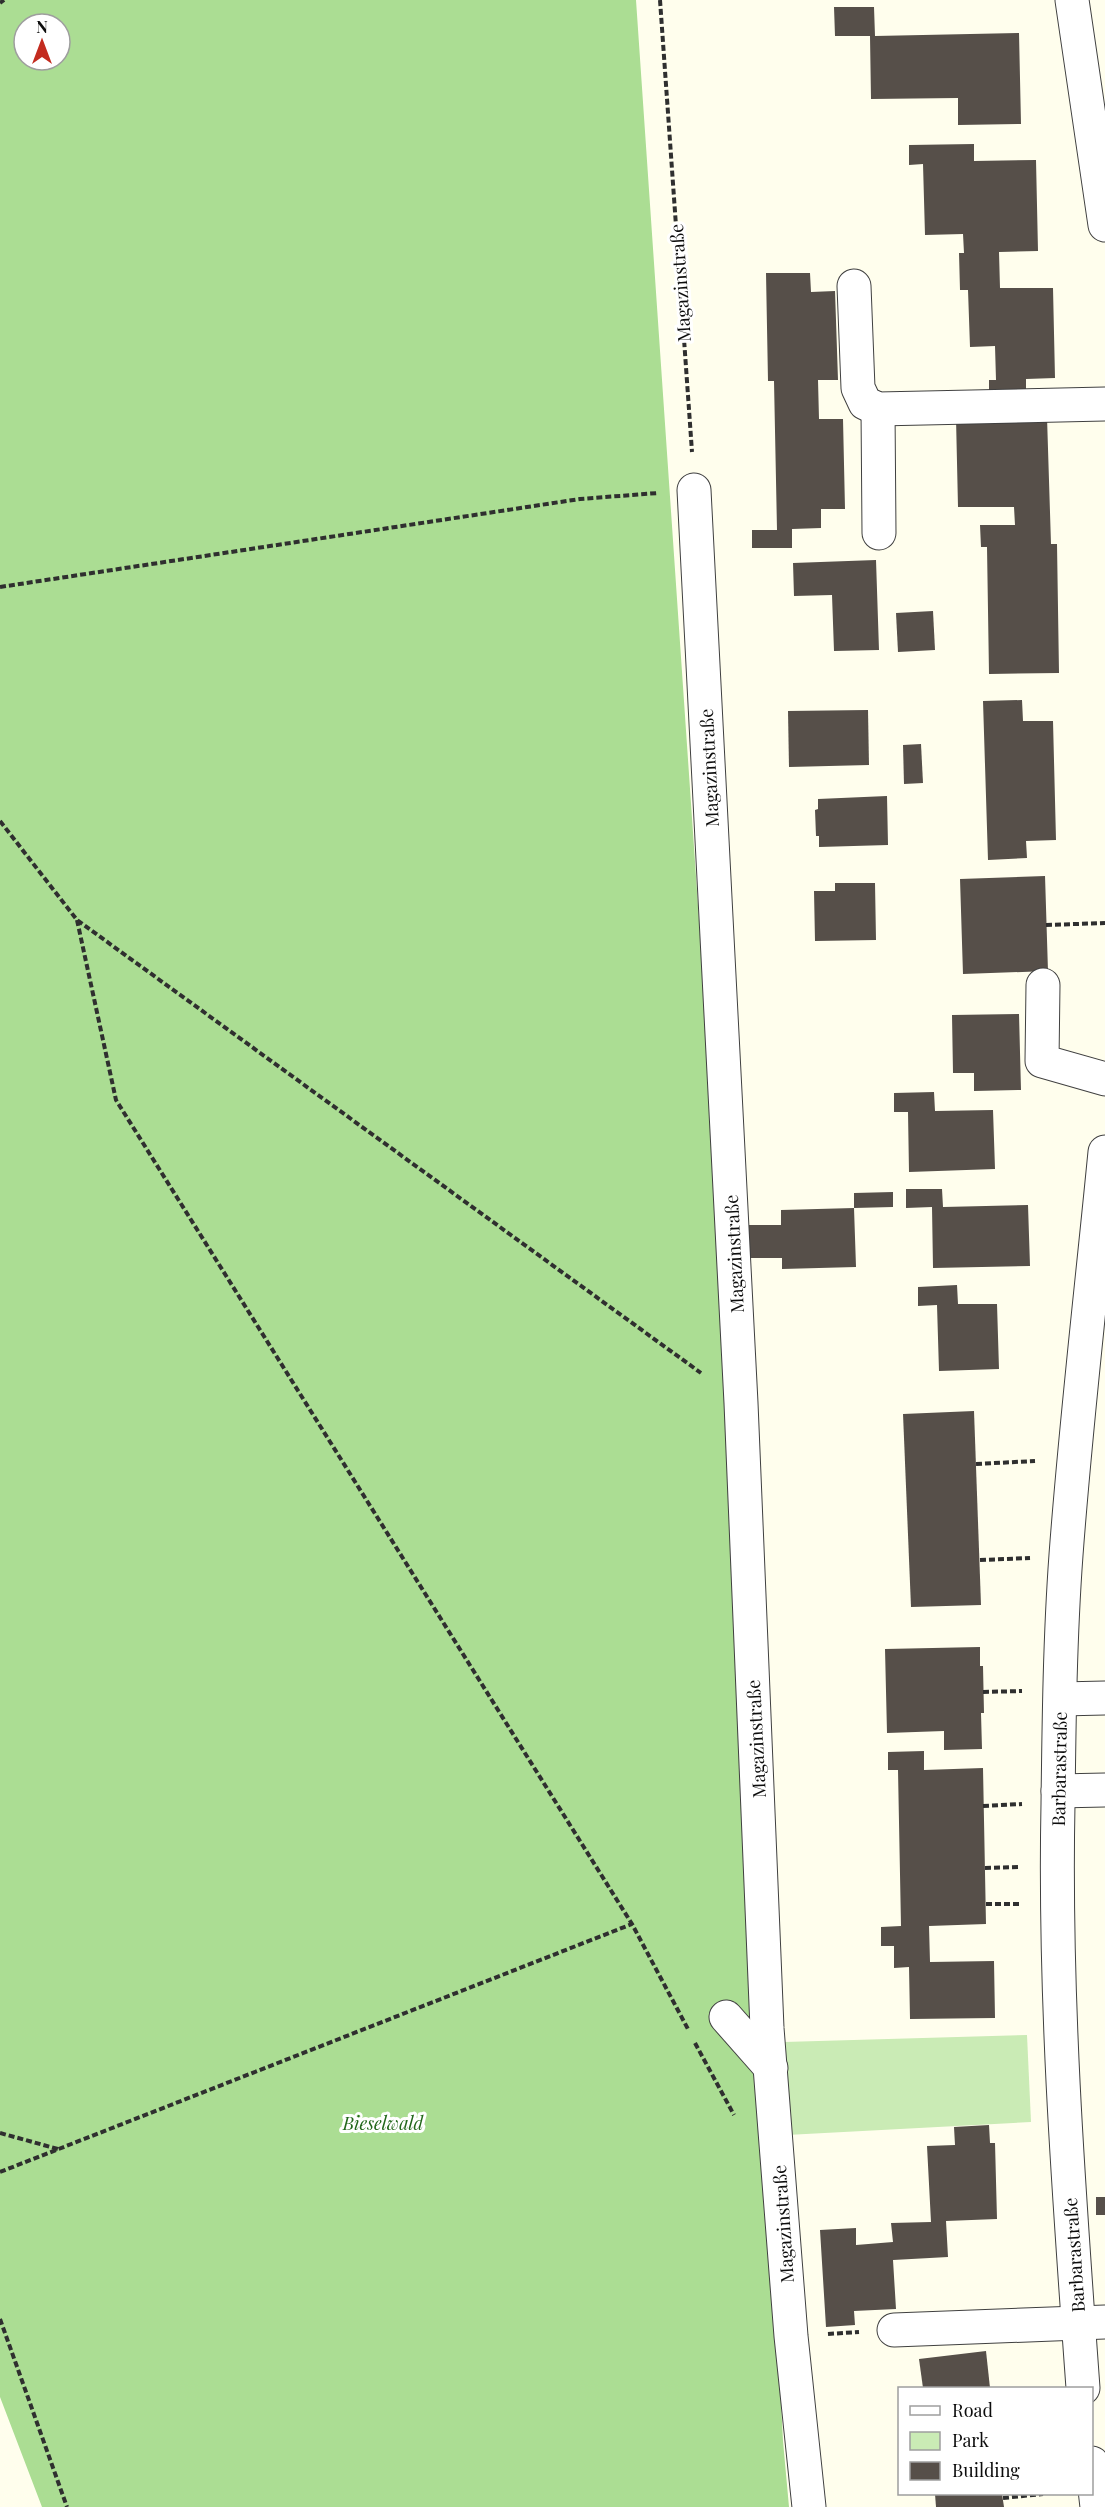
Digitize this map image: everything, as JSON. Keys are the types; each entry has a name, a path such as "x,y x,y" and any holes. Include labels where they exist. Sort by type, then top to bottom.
{"street":[{"path":"1072,0 1105,224"},
{"path":"854,286 858,388 865,402 878,409 1105,404"},
{"path":"878,409 879,533"},
{"name":"Magazinstraße","path":"694,490 741,1403 771,2068 791,2336 809,2507"},
{"path":"1043,985 1042,1061 1105,1079"},
{"name":"Barbarastraße","path":"1083,2387 1092,2322 1061,1992 1058,1791 1066,1557 1074,1460 1093,1381 1105,1152"},
{"path":"1061,1700 1105,1698"},
{"path":"1058,1791 1105,1790"},
{"path":"726,2017 771,2068"},
{"path":"894,2330 1092,2322"},
{"path":"1093,2472 1097,2507"}],"path":[{"path":"0,3 4,0"},
{"name":"Magazinstraße","path":"660,0 694,490"},
{"path":"0,587 580,499 694,490"},
{"path":"0,821 77,920 741,1403"},
{"path":"77,920 116,1100 632,1924 737,2121"},
{"path":"1046,925 1105,923"},
{"path":"976,1464 1074,1460"},
{"path":"980,1560 1066,1557"},
{"path":"0,2172 632,1924"},
{"path":"0,2133 59,2149"},
{"path":"0,2319 67,2507"},
{"path":"791,2336 894,2330"},
{"path":"1003,2498 1027,2495"}],"green space":[{"name":"Bieselwald","path":"0,0 636,0 720,1227 783,2441 789,2507 42,2507 0,2397"},
{"path":"1027,2035 1031,2122 787,2135 784,2042"}],"building":[{"path":"834,7 874,7 875,36 1019,33 1021,124 958,125 958,98 871,99 870,36 835,36"},
{"path":"974,144 974,161 1036,160 1038,251 999,252 1000,288 1053,288 1055,378 1026,379 1026,398 989,398 989,380 996,380 995,346 970,347 968,290 960,290 959,253 964,253 963,234 925,235 923,164 909,165 909,145"},
{"path":"766,273 810,273 811,292 835,291 838,380 818,380 819,419 843,419 845,509 821,509 821,528 792,529 792,548 752,548 752,530 777,530 774,381 768,381"},
{"path":"1047,417 1051,544 1057,544 1059,673 989,674 987,547 981,547 980,525 1015,525 1014,507 958,507 956,418"},
{"path":"876,560 879,650 834,651 832,595 794,596 793,563"},
{"path":"933,611 935,650 898,652 896,613"},
{"path":"1022,700 1023,721 1053,721 1056,840 1026,841 1027,858 988,860 983,701"},
{"path":"868,710 869,765 789,767 788,711"},
{"path":"921,744 923,783 904,784 903,745"},
{"path":"887,796 888,845 819,847 819,836 816,836 815,810 818,809 818,799"},
{"path":"1045,876 1048,971 963,974 960,879"},
{"path":"835,883 875,883 876,940 815,941 814,891 835,891"},
{"path":"1019,1014 1021,1090 974,1091 974,1073 953,1073 952,1015"},
{"path":"934,1092 935,1111 993,1110 995,1169 909,1172 908,1112 894,1112 894,1093"},
{"path":"906,1189 942,1189 943,1207 1028,1205 1030,1266 933,1268 932,1207 906,1208"},
{"path":"893,1192 893,1207 854,1208 854,1193"},
{"path":"854,1208 856,1267 782,1269 782,1258 749,1258 748,1225 781,1225 781,1210"},
{"path":"957,1285 958,1304 997,1304 999,1369 939,1371 937,1305 918,1306 918,1287"},
{"path":"974,1411 981,1605 911,1607 903,1414"},
{"path":"980,1647 980,1666 983,1666 984,1713 981,1713 982,1749 944,1750 944,1731 887,1733 885,1649"},
{"path":"924,1751 924,1770 983,1768 986,1924 929,1926 930,1962 994,1961 995,2018 910,2019 909,1967 894,1968 894,1946 881,1946 881,1927 901,1926 898,1770 888,1770 888,1752"},
{"path":"989,2125 990,2143 995,2143 997,2219 946,2221 948,2257 893,2260 896,2309 854,2311 855,2325 826,2327 820,2230 856,2228 856,2245 893,2242 891,2223 931,2222 927,2146 955,2145 954,2127"},
{"path":"1096,2197 1105,2197 1105,2215 1096,2215"},
{"path":"986,2351 990,2387 923,2387 919,2359"},
{"path":"935,2495 1002,2495 1004,2507 936,2507"}]}
